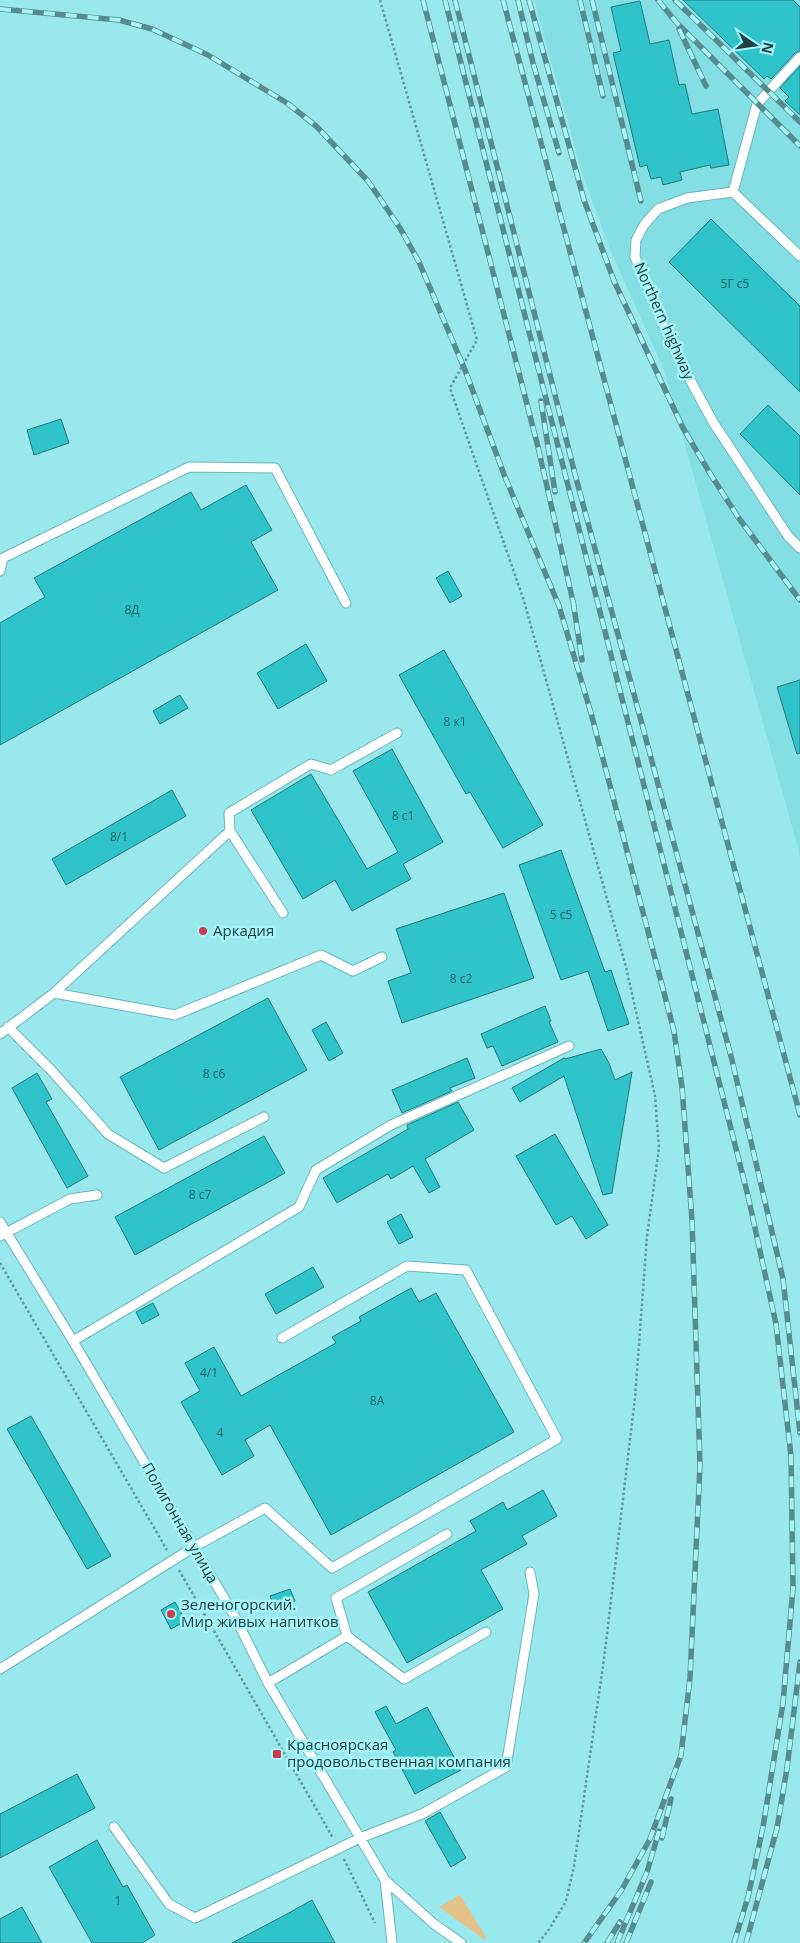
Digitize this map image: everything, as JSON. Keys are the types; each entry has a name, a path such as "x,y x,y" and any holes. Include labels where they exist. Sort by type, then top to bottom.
{"lane":[{"path":"800,57 757,104 733,192 800,256"},
{"name":"Northern highway","path":"733,192 687,198 658,209 644,225 636,240 635,257 675,352 713,422 788,536 800,548"},
{"path":"0,571 2,558 189,466 275,468 346,603"},
{"path":"283,913 230,832 229,813 311,764 331,770 397,733"},
{"path":"0,1034 54,993 230,832"},
{"path":"54,993 175,1015 321,955 353,971 382,957"},
{"path":"8,1027 51,1070 108,1134 164,1168 264,1117"},
{"path":"73,1341 299,1207 316,1170 391,1125 569,1046"},
{"path":"3,1234 70,1199 97,1194"},
{"name":"Полигонная улица","path":"0,1222 3,1234 73,1341 194,1546 234,1615 268,1683 385,1880 434,1924 461,1943"},
{"path":"0,1669 194,1546 265,1508 332,1568 557,1439 466,1270 406,1266 282,1338"},
{"path":"447,1534 336,1598 347,1636 404,1679 486,1632"},
{"path":"114,1826 168,1904 195,1918 360,1838 422,1814 506,1767 534,1594 530,1572"},
{"path":"268,1683 347,1636"},
{"name":"Полигонная улица","path":"385,1880 392,1943"}],"path":[{"path":"380,0 478,340 450,388 524,602 626,967 655,1096 659,1148 647,1236 635,1398 604,1659 574,1866 566,1901 548,1931 538,1943"},
{"path":"0,1263 339,1849 375,1923"}],"shaded area":[{"path":"534,0 800,0 800,855 664,370 610,249 582,173"},
{"path":"460,1895 486,1937 485,1940 439,1907"}],"building":[{"path":"683,0 793,0 800,7 800,51 795,53 771,79 767,76 764,79"},
{"path":"640,1 650,44 669,40 679,85 685,84 692,114 718,109 729,165 711,168 710,165 680,172 682,180 663,185 661,177 651,179 647,165 640,167 613,53 621,51 611,7"},
{"path":"800,66 800,115 785,101 789,97 780,88"},
{"path":"711,219 800,306 800,392 669,262"},
{"path":"768,405 800,436 800,495 740,434"},
{"path":"61,419 69,443 34,455 27,430"},
{"path":"246,485 272,530 251,542 278,590 0,745 0,623 45,597 34,578 191,492 201,510"},
{"path":"448,571 462,596 450,603 436,578"},
{"path":"306,644 327,681 278,709 257,673"},
{"path":"444,650 543,825 503,848 470,792 466,794 399,675"},
{"path":"800,680 800,753 797,754 777,687"},
{"path":"180,695 188,708 160,724 153,711"},
{"path":"392,749 443,842 403,864 411,879 352,911 335,880 303,899 251,810 311,774 367,869 398,852 353,771"},
{"path":"172,790 186,816 66,885 52,859"},
{"path":"561,850 605,972 611,970 629,1024 608,1031 588,971 561,980 519,865"},
{"path":"504,893 534,978 402,1023 388,981 411,973 396,929"},
{"path":"268,998 307,1070 159,1150 120,1077"},
{"path":"545,1006 551,1021 549,1022 558,1042 502,1066 493,1046 487,1048 481,1034"},
{"path":"326,1022 343,1053 329,1061 312,1030"},
{"path":"601,1049 609,1063 615,1080 632,1072 612,1193 603,1195 564,1076 520,1102 512,1088 564,1058"},
{"path":"467,1058 475,1078 450,1088 452,1091 402,1113 392,1090"},
{"path":"37,1073 52,1099 46,1102 88,1176 67,1188 12,1088"},
{"path":"458,1102 474,1130 425,1159 440,1187 429,1193 413,1166 391,1179 388,1174 337,1203 323,1178 408,1129 407,1125"},
{"path":"555,1134 608,1225 586,1239 572,1216 556,1225 516,1156"},
{"path":"264,1136 285,1173 135,1255 115,1217"},
{"path":"401,1214 413,1237 399,1244 387,1222"},
{"path":"313,1267 324,1287 276,1314 265,1294"},
{"path":"411,1288 419,1302 436,1293 514,1432 331,1535 270,1425 245,1440 254,1456 222,1475 181,1402 200,1391 185,1363 214,1347 241,1396 336,1343 332,1337 361,1321 359,1317"},
{"path":"153,1303 159,1315 142,1324 136,1312"},
{"path":"31,1416 111,1556 87,1569 7,1429"},
{"path":"543,1490 557,1516 522,1536 527,1544 481,1570 503,1609 407,1663 368,1592 476,1531 470,1521 503,1502 507,1510"},
{"path":"290,1589 295,1601 275,1609 270,1596"},
{"path":"175,1602 186,1621 171,1629 161,1610"},
{"path":"386,1706 396,1724 427,1707 461,1770 415,1794 393,1752 396,1750 375,1712"},
{"path":"77,1774 95,1808 0,1858 0,1814"},
{"path":"440,1812 466,1858 451,1867 425,1821"},
{"path":"97,1840 123,1887 127,1885 155,1935 142,1943 92,1943 49,1867"},
{"path":"312,1900 335,1943 232,1943 287,1914"},
{"path":"22,1907 42,1943 0,1943 0,1919"}],"railway":[{"path":"423,0 538,447 574,606"},
{"path":"445,0 748,1196 776,1324 791,1456 793,1588 783,1703 763,1827 748,1897 734,1943"},
{"path":"455,0 576,478 732,1060 783,1279 800,1433"},
{"path":"503,0 800,1115"},
{"path":"518,0 533,63 559,153"},
{"path":"529,0 584,200 614,281 683,428 738,517 800,600"},
{"path":"580,0 603,96"},
{"path":"592,0 641,201"},
{"path":"658,0 676,22 800,146"},
{"path":"675,0 800,122"},
{"path":"0,9 119,20 152,29 208,55 287,103 316,126 368,181 400,228 419,262 465,370 505,477 559,606 591,713 674,1031 682,1087 692,1220 700,1465 690,1678 681,1755 650,1839 621,1891 584,1943"},
{"path":"679,29 706,86"},
{"path":"541,401 555,492"},
{"path":"573,601 582,660"},
{"path":"746,1943 777,1828 787,1768 800,1662"},
{"path":"662,1838 671,1799"},
{"path":"617,1943 647,1872 659,1831"},
{"path":"626,1943 651,1882"},
{"path":"607,1943 620,1922"}],"place":[{"name":"Аркадия","path":"203,931"},
{"name":"Зеленогорский. Мир живых напитков","path":"171,1614"},
{"name":"Красноярская продовольственная компания","path":"277,1754"}]}
